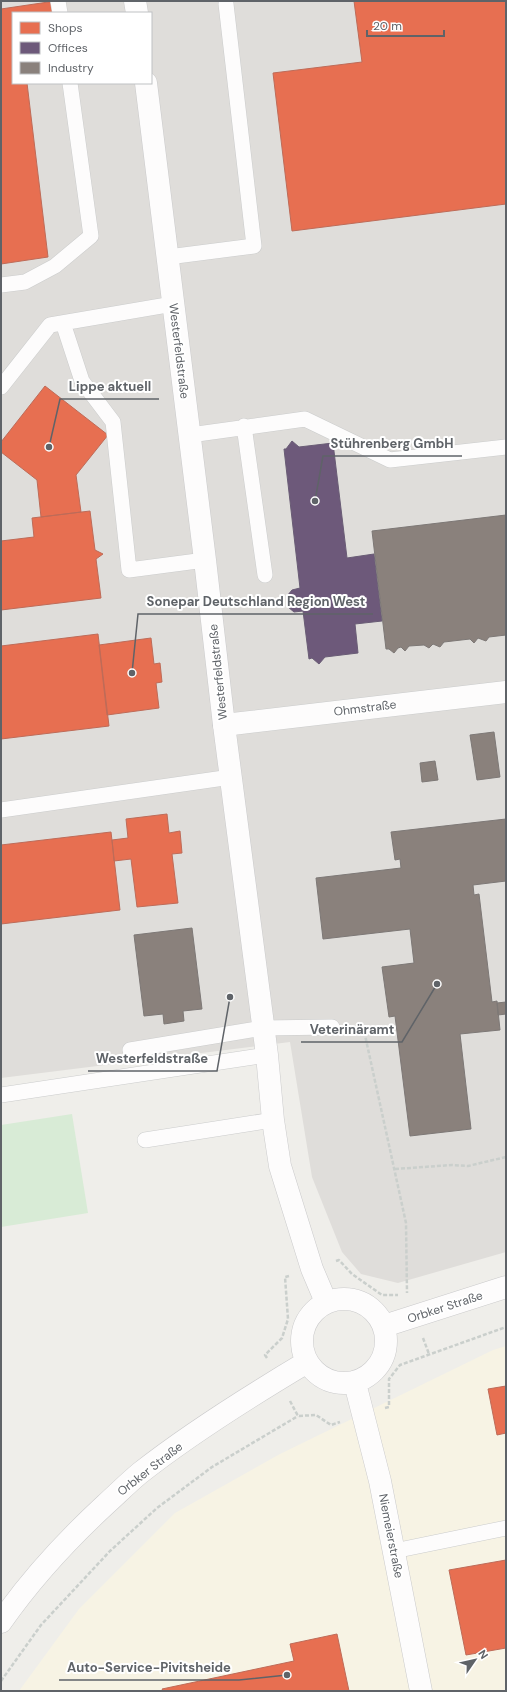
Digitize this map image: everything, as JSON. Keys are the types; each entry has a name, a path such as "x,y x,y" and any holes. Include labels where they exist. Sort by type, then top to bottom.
{"street":[{"path":"135,1 137,12"},
{"name":"Westerfeldstraße","path":"146,84 190,435 230,777 267,1056 273,1120 280,1166 312,1269 326,1302"},
{"name":"Ohmstraße","path":"224,725 506,692"},
{"name":"Orbker Straße","path":"384,1326 506,1287"},
{"path":"340,1299 354,1300 366,1305 377,1314 384,1326 386,1350 382,1361 370,1374 355,1383 341,1384 327,1381 315,1373 307,1362 302,1345 303,1328 312,1313 326,1302 340,1299"},
{"name":"Orbker Straße","path":"1,1622 15,1602 51,1559 88,1521 139,1474 193,1435 277,1379 307,1362"},
{"name":"Niemeierstraße","path":"355,1383 380,1481 421,1691"}],"lane":[{"path":"58,1 60,12"},
{"path":"168,257 254,246 226,4"},
{"path":"1,285 25,282 55,266 91,236 70,84"},
{"path":"1,387 50,325 173,304"},
{"path":"63,323 82,381 114,422 129,570 205,560"},
{"path":"190,435 244,426 305,419 390,460 506,447"},
{"path":"244,426 265,575"},
{"path":"1,810 230,777"},
{"path":"130,1050 263,1028 332,1027"},
{"path":"1,1095 267,1056"},
{"path":"145,1140 273,1120"},
{"path":"394,1550 506,1528"}],"path":[{"path":"298,1416 265,1355 282,1338 288,1318 285,1277 339,1260 352,1274 382,1295 407,1295 406,1223 363,1026"},
{"path":"395,1169 452,1165 468,1166 506,1157"},
{"path":"415,1316 429,1354"},
{"path":"1,1681 41,1625 110,1551 157,1508 212,1467 298,1416 316,1415 331,1425 388,1407 390,1379 400,1365 506,1327"}],"shaded area":[{"path":"1,1 506,1 506,1252 398,1283 361,1274 342,1252 312,1177 290,1042 1,1078"},
{"path":"506,1346 506,1691 19,1691 79,1609 175,1513 280,1454 493,1350"}],"green space":[{"path":"72,1114 88,1213 1,1227 1,1125"}],"building: Shops":[{"path":"55,1 57,12 12,12 12,84 27,84 48,257 1,264 1,9"},
{"path":"354,1 506,1 506,204 292,231 273,73 362,62"},
{"path":"45,386 108,435 76,475 81,512 41,517 37,480 1,452 1,442"},
{"path":"90,511 95,550 103,554 96,559 101,598 1,610 1,541 34,537 32,518"},
{"path":"98,634 109,726 1,739 1,646"},
{"path":"151,638 154,664 160,663 162,682 156,683 159,708 107,715 99,645"},
{"path":"167,814 169,833 180,831 182,853 172,854 178,903 137,907 131,859 114,861 112,840 128,838 126,819"},
{"path":"111,832 120,910 1,924 1,845"},
{"path":"506,1386 506,1433 497,1435 488,1389"},
{"path":"506,1560 506,1648 466,1655 449,1570"},
{"path":"337,1634 349,1691 163,1691 162,1689 294,1661 290,1644"}],"building: Offices":[{"path":"292,441 299,447 333,443 347,558 374,554 382,621 355,624 358,653 325,657 319,664 312,658 309,659 303,611 294,612 288,607 287,596 292,590 300,588 284,449 286,449"}],"building: Industry":[{"path":"506,515 506,635 489,637 486,641 478,638 474,643 470,639 444,642 440,647 433,644 429,648 424,645 409,646 405,651 401,647 394,653 389,649 386,649 372,531"},
{"path":"494,732 500,777 477,780 470,735"},
{"path":"435,761 438,780 422,782 420,763"},
{"path":"506,819 506,881 473,885 474,895 479,894 492,1002 497,1001 500,1030 460,1034 471,1129 410,1136 395,1016 389,1017 382,967 414,963 410,929 323,939 316,878 401,868 400,859 395,860 391,832"},
{"path":"192,928 202,1009 183,1011 184,1021 164,1024 163,1014 144,1016 134,935"},
{"path":"506,1002 506,1014 498,1015 497,1003"}],"place":[{"name":"Lippe aktuell","path":"49,447"},
{"name":"Stührenberg GmbH","path":"315,501"},
{"name":"Sonepar Deutschland Region West","path":"132,673"},
{"name":"Veterinäramt","path":"437,984"},
{"name":"Westerfeldstraße","path":"230,997"},
{"name":"Auto-Service-Pivitsheide","path":"287,1675"}]}
